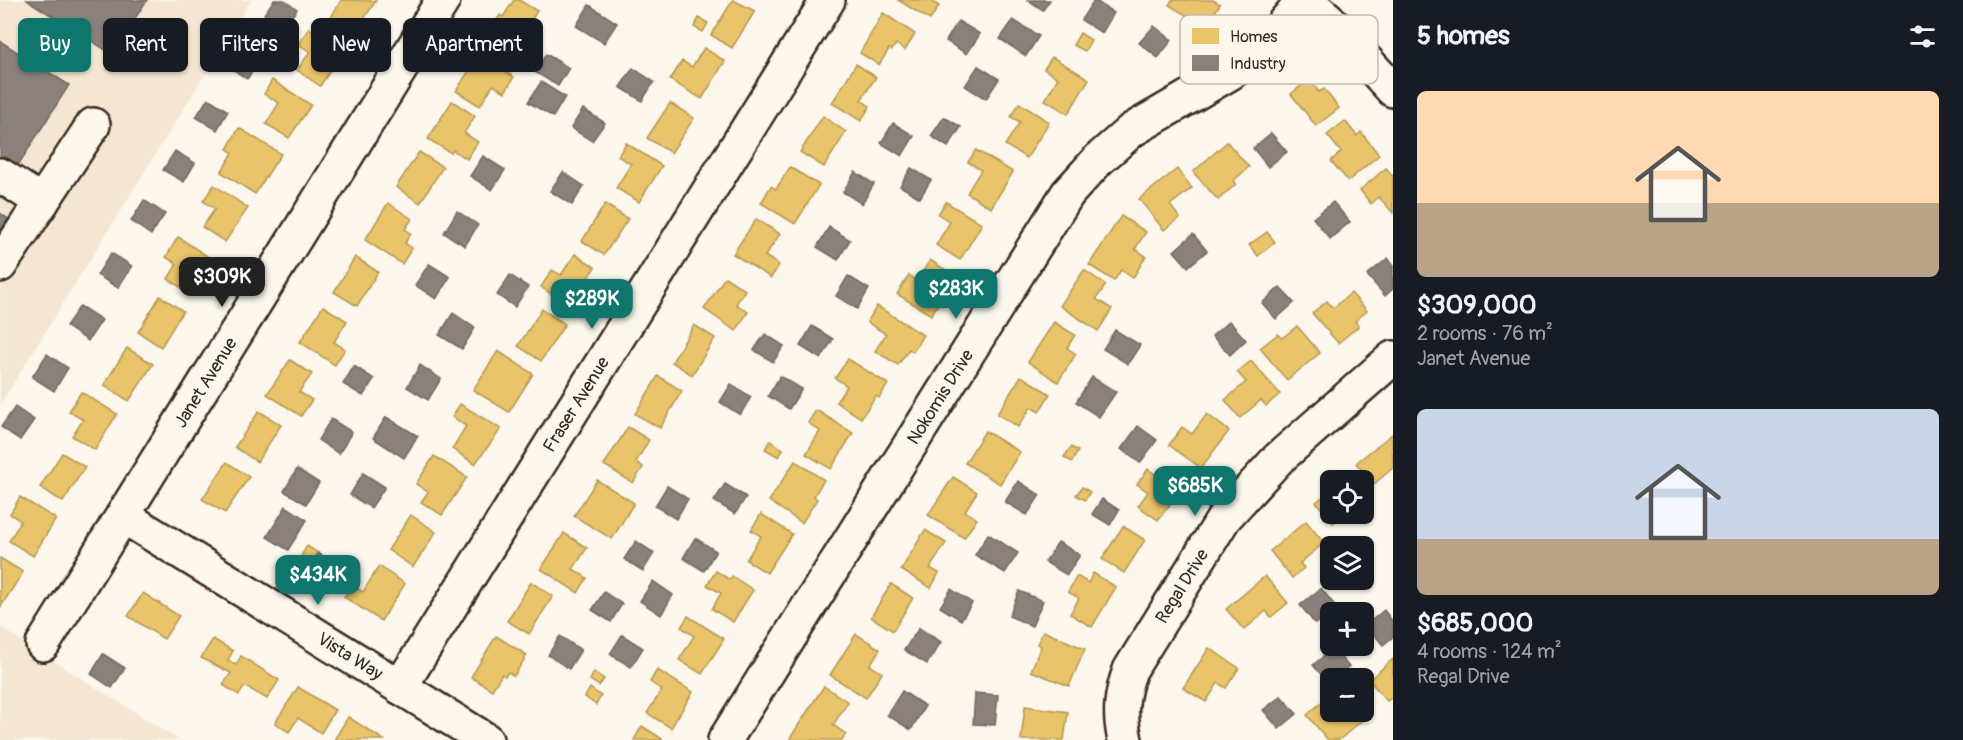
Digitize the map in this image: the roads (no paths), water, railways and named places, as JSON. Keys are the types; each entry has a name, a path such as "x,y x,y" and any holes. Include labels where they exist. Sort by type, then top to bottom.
{"street":[{"name":"Janet Avenue","path":"43,644 443,0"},
{"name":"Fraser Avenue","path":"400,687 828,0"},
{"path":"1305,0 1323,15"},
{"name":"Nokomis Drive","path":"1292,15 1305,0"},
{"path":"1378,74 1393,90"},
{"name":"Nokomis Drive","path":"725,740 1068,192 1099,159 1132,130 1212,84"},
{"path":"0,266 93,125"},
{"path":"0,175 42,202"},
{"name":"Regal Drive","path":"1125,740 1120,720 1121,696 1130,670 1224,518 1278,459 1393,358"},
{"name":"Vista Way","path":"123,516 486,740"}]}
